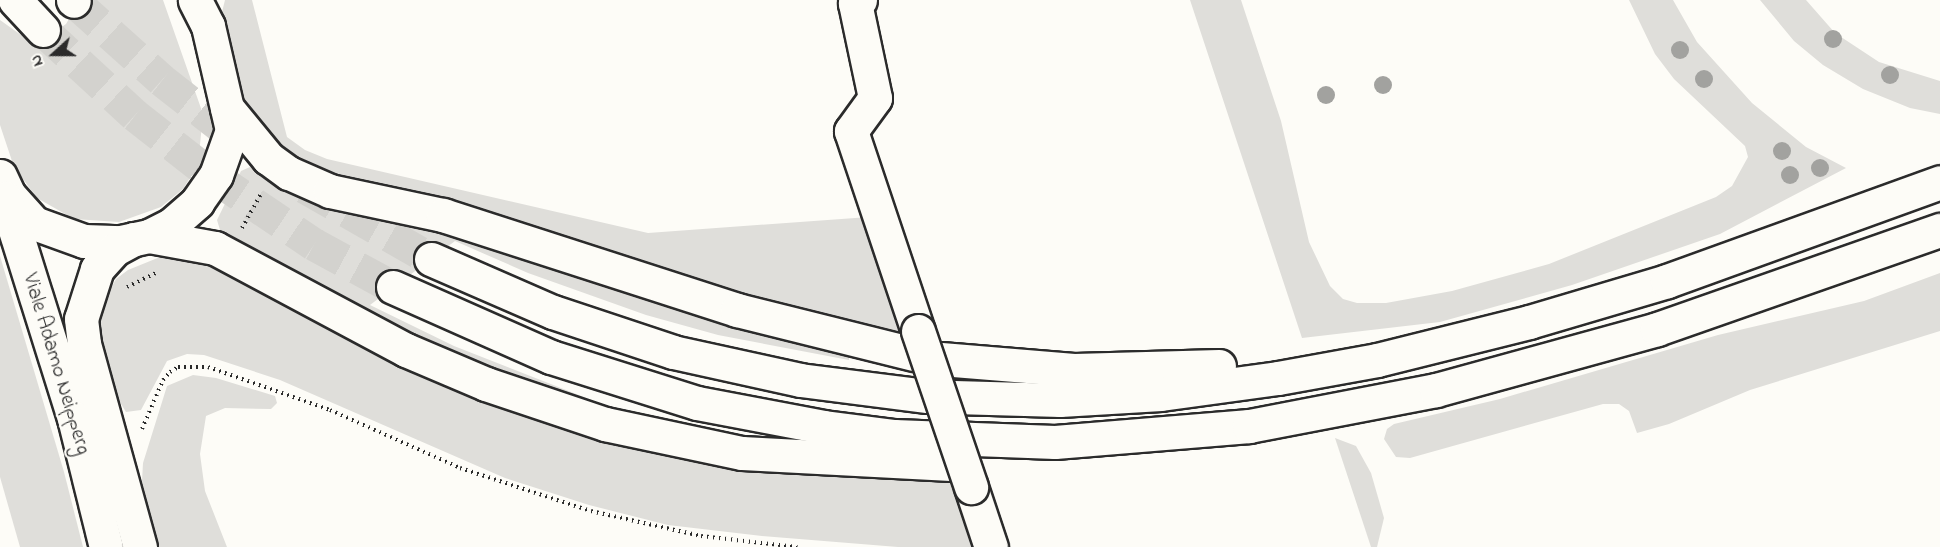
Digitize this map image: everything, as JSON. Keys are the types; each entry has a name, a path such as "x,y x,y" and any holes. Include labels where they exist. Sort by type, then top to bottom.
{"main road":[{"path":"15,0 43,30"},
{"path":"860,0 855,3 875,98 851,131 991,547"},
{"name":"Viale Adamo Neipperg","path":"140,547 84,344 81,319 97,269 115,249 171,225 197,202 216,175 232,130 206,9"},
{"path":"227,108 268,158 289,173 330,191 444,215 737,310 924,348 1050,369 1160,370 1402,346 1498,330"},
{"path":"0,176 21,211 51,231 84,241 141,237 215,248 406,350 486,384 605,424 742,453 966,472 1065,458 1216,430 1344,410 1528,367 1680,321 1940,230"},
{"name":"Viale Adamo Neipperg","path":"0,182 74,418 106,547"},
{"path":"431,259 543,308 673,351 800,380 941,396 1060,400 1192,390 1377,360 1498,330 1667,281 1940,182"},
{"path":"393,287 488,332 580,367 697,403 790,422 894,436 984,442 1119,439 1216,430"}],"path":[{"path":"140,432 163,380 170,372 190,366 208,367 330,410 460,468 591,511 701,536 797,547"}],"shaded area":[{"path":"80,0 163,0 203,114 198,165 183,189 161,207 119,222 74,219 37,198 14,167 0,125 0,20 21,35 53,33 66,24"},
{"path":"225,0 252,0 287,137 305,150 327,159 648,233 869,217 906,333 758,298 451,201 330,175 285,153 245,102 225,48 220,20"},
{"path":"1190,0 1241,0 1281,121 1309,242 1330,286 1343,299 1357,303 1386,303 1452,291 1549,264 1716,197 1732,186 1748,157 1745,146 1674,79 1655,54 1629,0 1673,0 1697,42 1752,103 1806,147 1846,168 1720,234 1572,285 1440,322 1302,338"},
{"path":"1760,0 1806,0 1835,33 1879,62 1940,81 1940,114 1910,108 1863,89 1823,65 1794,41"},
{"path":"250,167 277,184 849,354 849,360 718,335 646,315 528,273 455,241 370,305 454,346 589,399 587,403 435,346 286,270 220,230 217,220 241,171"},
{"path":"0,256 64,472 83,547 20,547 0,477"},
{"path":"180,256 202,259 407,370 589,438 732,468 957,483 978,547 898,547 762,536 668,525 589,505 505,478 280,380 204,355 187,354 167,361 141,410 126,412 115,394 100,343 102,305 116,279 128,270 160,257"},
{"path":"1940,273 1940,331 1750,390 1669,424 1637,433 1629,411 1619,404 1603,404 1410,458 1396,457 1384,439 1387,429 1394,424 1500,399 1718,335 1864,301"},
{"path":"193,375 216,378 275,396 277,403 271,409 225,408 206,416 200,454 205,491 227,547 158,547 142,481 143,463 167,386"},
{"path":"1335,438 1356,446 1371,473 1384,518 1377,547 1371,547"}],"tunnel":[{"path":"74,1 162,80 250,149"},
{"path":"43,30 135,115 213,176 314,244 393,287"},
{"path":"305,187 431,259"}]}
